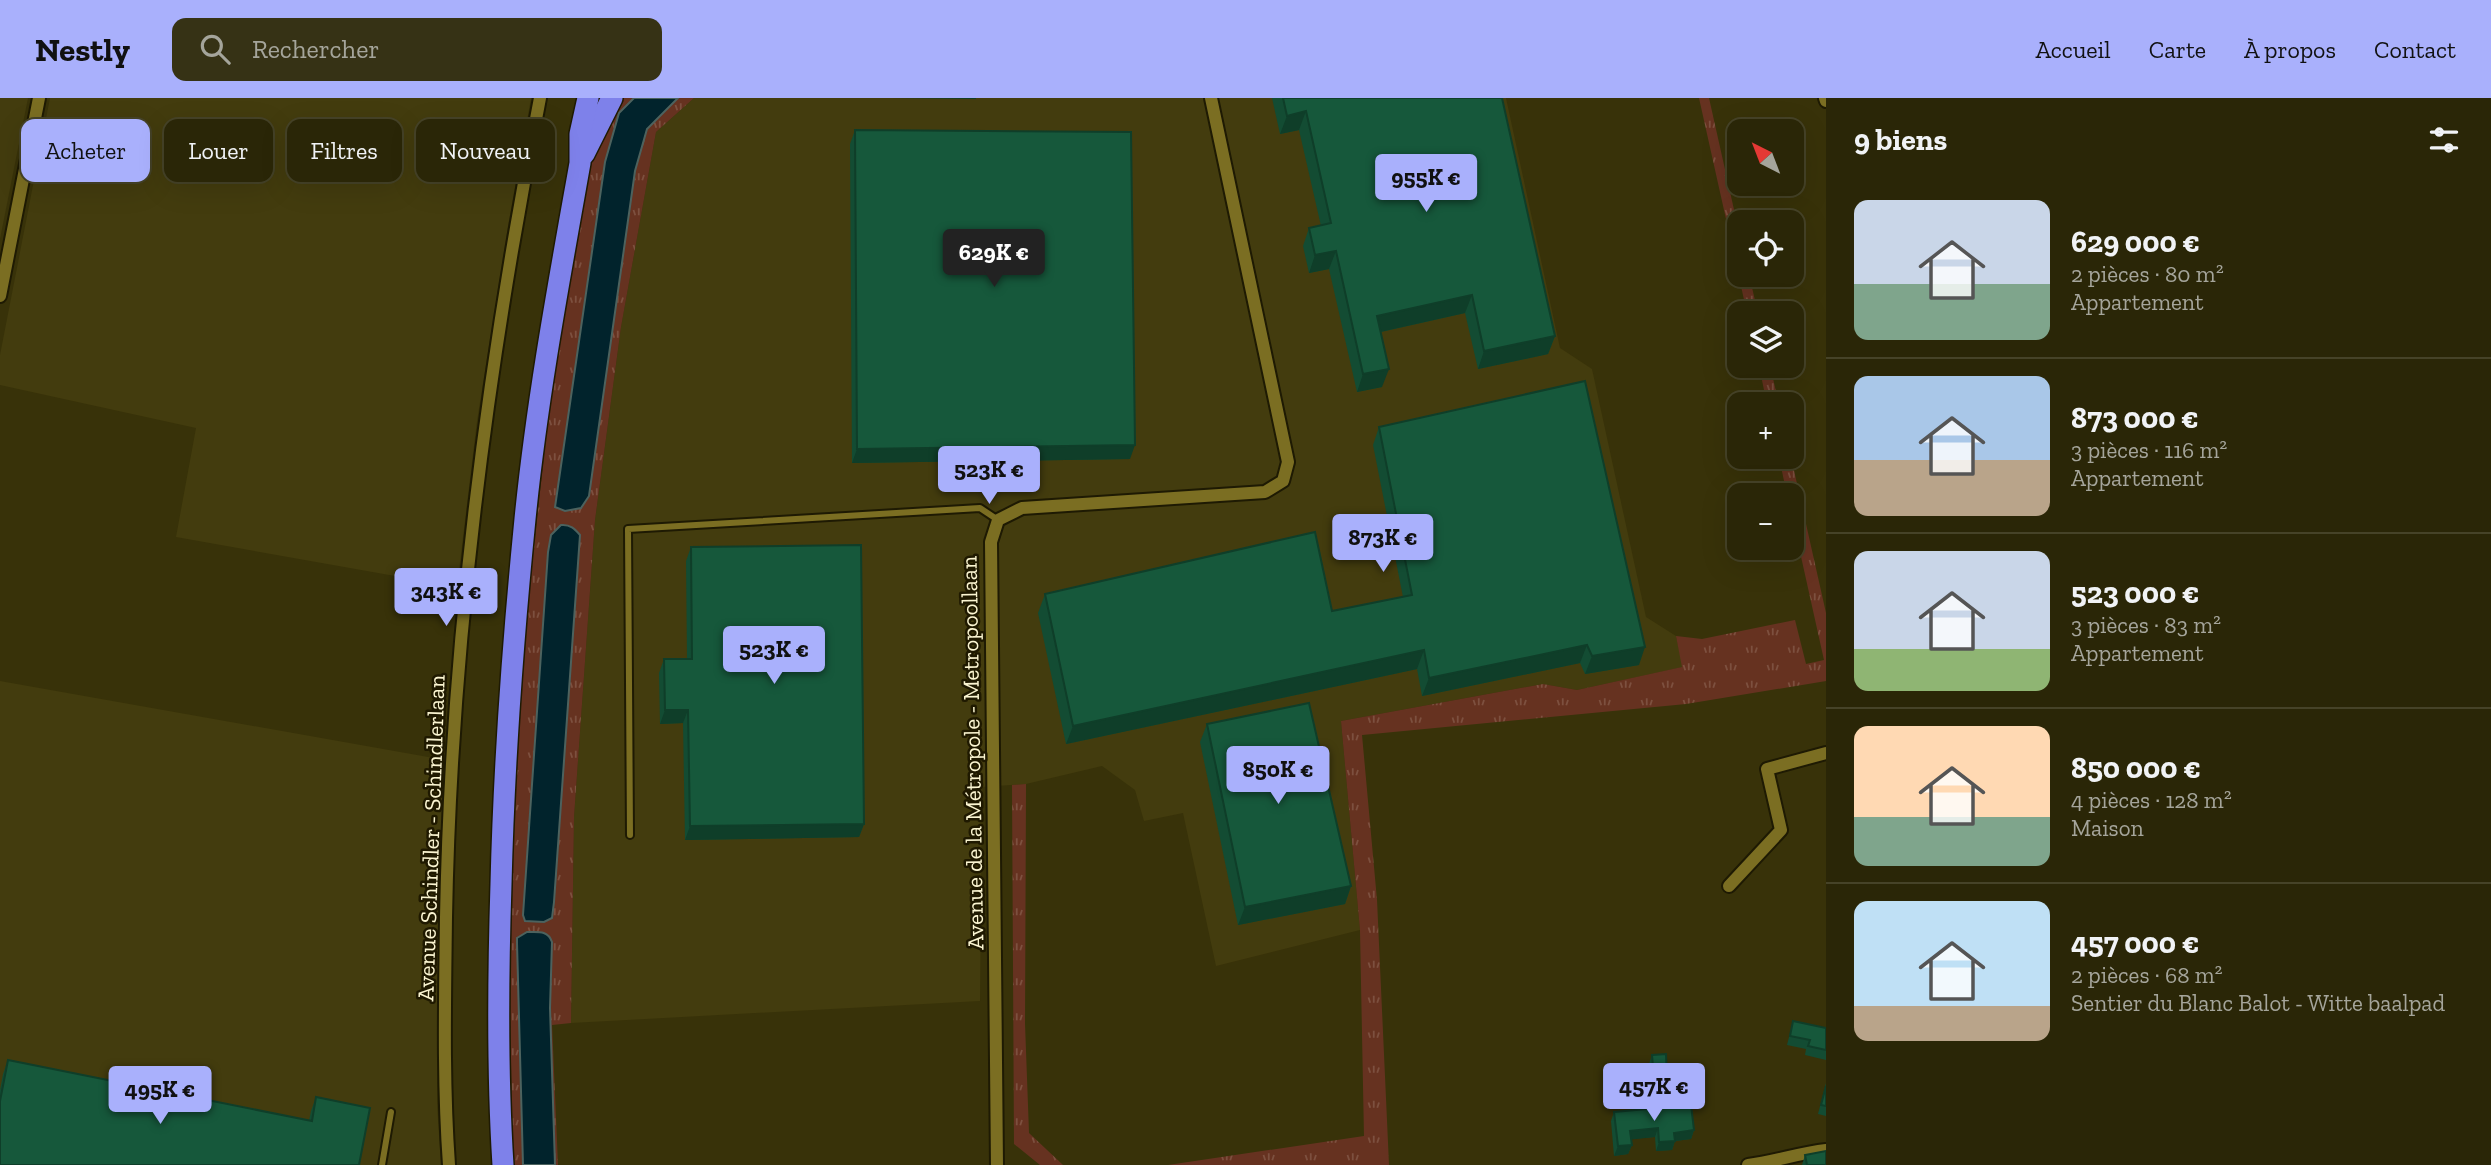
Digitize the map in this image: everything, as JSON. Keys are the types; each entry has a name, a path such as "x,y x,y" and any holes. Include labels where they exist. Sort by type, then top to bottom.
{"highway":[{"path":"503,1165 499,948 506,756 515,626 525,517 542,390 580,163 580,134 588,98"},
{"path":"580,163 612,98"}],"street":[{"path":"0,296 39,98"},
{"name":"Avenue Schindler - Schindlerlaan","path":"449,1165 444,1107 446,920 450,793 460,647 474,496 513,237 540,98"},
{"path":"998,520 1022,508 1265,492 1283,481 1288,462 1210,98"},
{"name":"Avenue de la Métropole - Metropoollaan","path":"997,1165 991,542 998,520"},
{"path":"1729,886 1781,830 1767,769 1826,752"},
{"path":"1748,1165 1780,1163 1803,1152 1826,1150"}],"lane":[{"path":"630,835 628,529 980,508 998,520"},
{"path":"382,1165 391,1112"}],"shaded area":[{"path":"0,98 28,98 24,119 21,119 21,133 0,239"},
{"path":"50,98 531,98 527,119 416,119 416,182 516,182 477,421 457,587 176,537 196,428 0,385 0,355 34,182 150,182 150,119 46,119"},
{"path":"694,98 1506,98 1560,348 1592,369 1646,617 1676,636 1683,667 1577,690 1543,684 1341,721 1360,930 1216,966 1183,813 1144,821 1135,790 1102,766 1026,784 982,787 980,1001 571,1023 574,817 595,520 621,327 656,132"},
{"path":"0,681 445,760 438,955 437,1105 441,1165 0,1165"}],"green space":[{"path":"615,98 634,98 619,113 605,162 555,507 589,496 635,171 647,129 678,98 694,98 656,132 621,327 595,520 574,817 571,1023 552,1025 558,1165 555,1165 552,1082 551,998 552,942 543,932 527,932 517,938 523,1165 513,1165 509,959 516,765 525,628 551,392 594,143","holes":["574,528 580,536 552,918 523,915 551,535"]},
{"path":"1699,98 1709,98 1727,178 1727,196 1731,196 1734,210 1727,210 1727,223"},
{"path":"1741,287 1752,287 1755,301 1744,301"},
{"path":"1762,378 1773,378 1776,392 1764,392"},
{"path":"1782,469 1794,469 1797,483 1784,483"},
{"path":"1804,515 1826,613 1826,681 1686,704 1362,735 1377,900 1389,1165 1168,1165 1364,1136 1360,930 1341,721 1543,684 1577,690 1682,667 1676,636 1702,639 1795,620 1806,664 1824,660 1802,560 1804,560"},
{"path":"1026,784 1025,1024 1029,1133 1063,1165 1040,1165 1014,1144 1012,785"}],"water":[{"path":"634,98 678,98 647,129 635,171 589,496 581,508 565,511 555,507 605,162 619,113"},
{"path":"561,525 572,527 580,535 554,902 552,918 544,922 525,921 523,915 548,552 551,535"},
{"path":"527,932 545,934 552,942 550,1008 555,1165 523,1165 517,938"}],"building":[{"path":"1283,98 1502,98 1555,336 1484,351 1472,295 1377,316 1389,369 1363,374 1336,251 1315,255 1309,228 1331,223 1306,111 1287,116"},
{"path":"855,130 1131,132 1135,445 857,449"},
{"path":"1585,381 1645,647 1592,656 1587,645 1429,678 1424,650 1073,726 1045,594 1315,532 1332,611 1412,595 1379,427"},
{"path":"861,545 864,824 690,826 688,710 665,710 664,659 692,659 691,547"},
{"path":"1309,703 1351,886 1245,907 1207,724"},
{"path":"1793,1021 1826,1028 1826,1050 1808,1046 1810,1040 1790,1036"},
{"path":"1666,1054 1667,1078 1654,1079 1652,1055"},
{"path":"8,1060 312,1121 316,1097 370,1108 359,1165 0,1165 0,1101"},
{"path":"1826,1086 1826,1106 1821,1105"},
{"path":"1691,1105 1694,1130 1674,1133 1675,1141 1659,1142 1658,1128 1630,1131 1632,1145 1618,1146 1614,1112"},
{"path":"1826,1151 1826,1165 1807,1165 1805,1155"}]}
